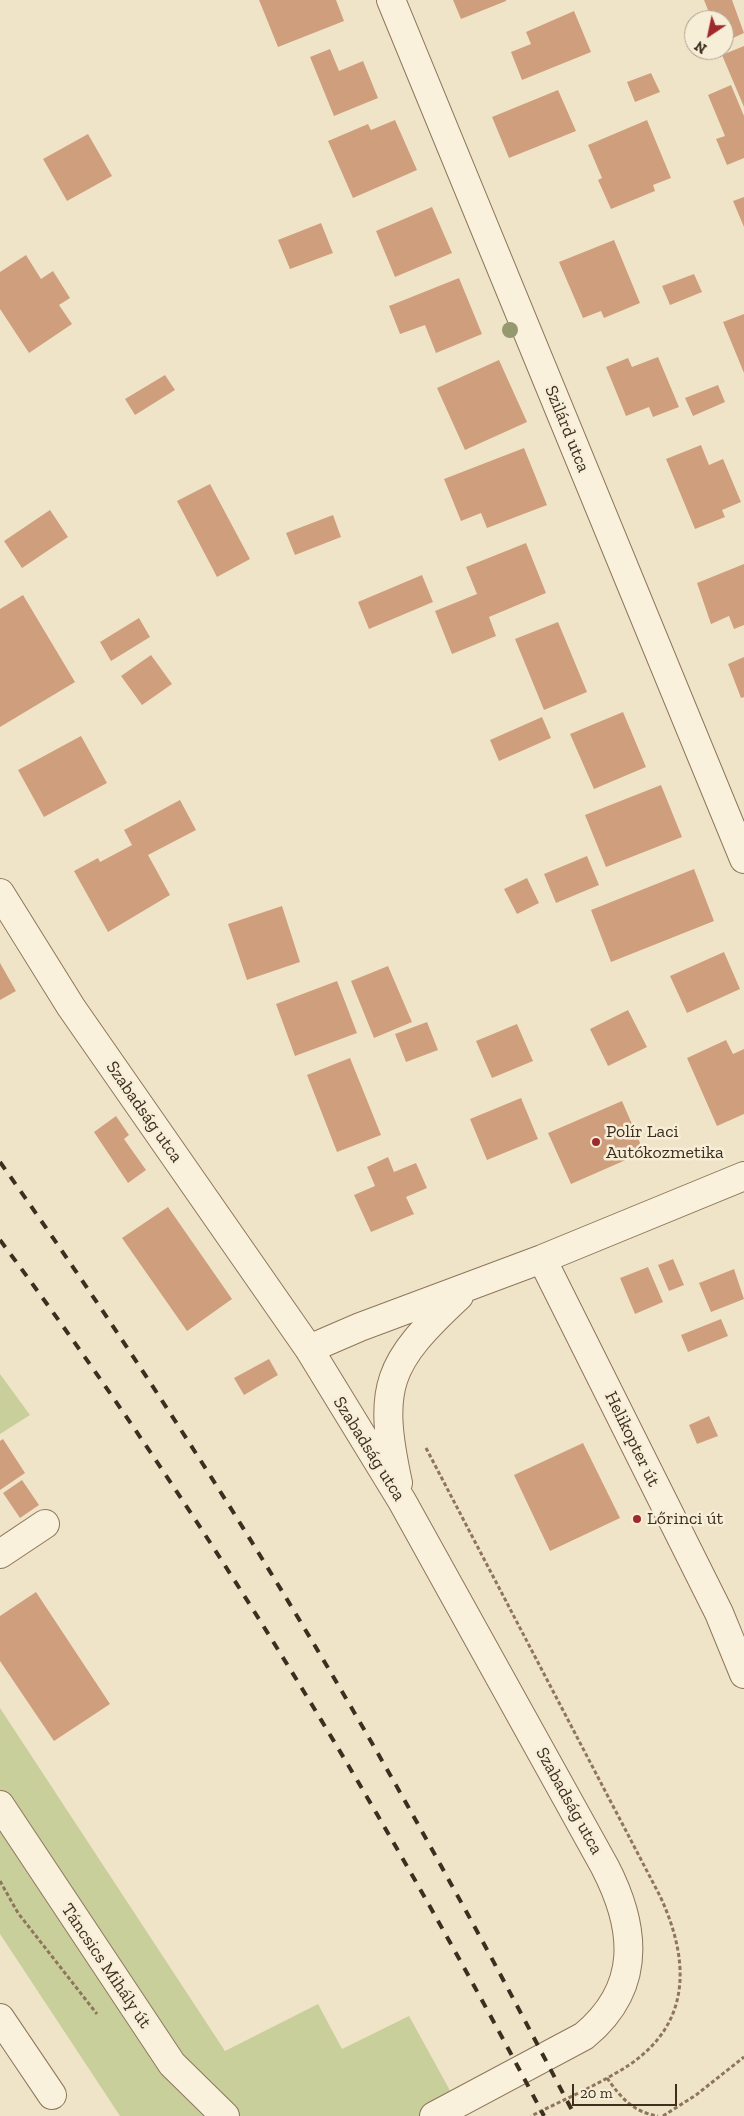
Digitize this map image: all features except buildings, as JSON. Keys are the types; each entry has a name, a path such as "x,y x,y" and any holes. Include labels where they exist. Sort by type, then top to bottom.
{"street":[{"name":"Szilárd utca","path":"391,0 744,859"},
{"name":"Szabadság utca","path":"0,893 71,1007 309,1349 402,1501 606,1867 619,1897 628,1930 630,1947 626,1976 621,1990 606,2015 584,2036 434,2116"},
{"path":"309,1349 360,1327 542,1259 744,1176"},
{"name":"Helikopter út","path":"542,1259 719,1613 744,1674"},
{"path":"402,1501 389,1440 388,1404 391,1382 408,1350 429,1324 467,1288"},
{"path":"0,1554 45,1524"},
{"name":"Táncsics Mihály út","path":"0,1805 172,2064 225,2116"},
{"path":"0,2018 52,2095"}],"path":[{"path":"531,2116 607,2078 634,2061 649,2047"},
{"path":"663,2116 696,2095 744,2057"},
{"path":"607,2078 628,2105 643,2114 658,2116"}],"green space":[{"path":"0,1374 30,1415 0,1434"},
{"path":"0,1708 225,2051 318,2004 342,2049 409,2016 464,2116 120,2116 0,1934"}],"railway":[{"path":"0,1162 121,1338 292,1607 399,1791 483,1942 575,2116"},
{"path":"0,1240 76,1344 149,1450 289,1667 356,1778 420,1890 544,2116"}],"place":[{"name":"Polír Laci Autókozmetika","path":"596,1142"},
{"name":"Lőrinci út","path":"637,1519"}]}
